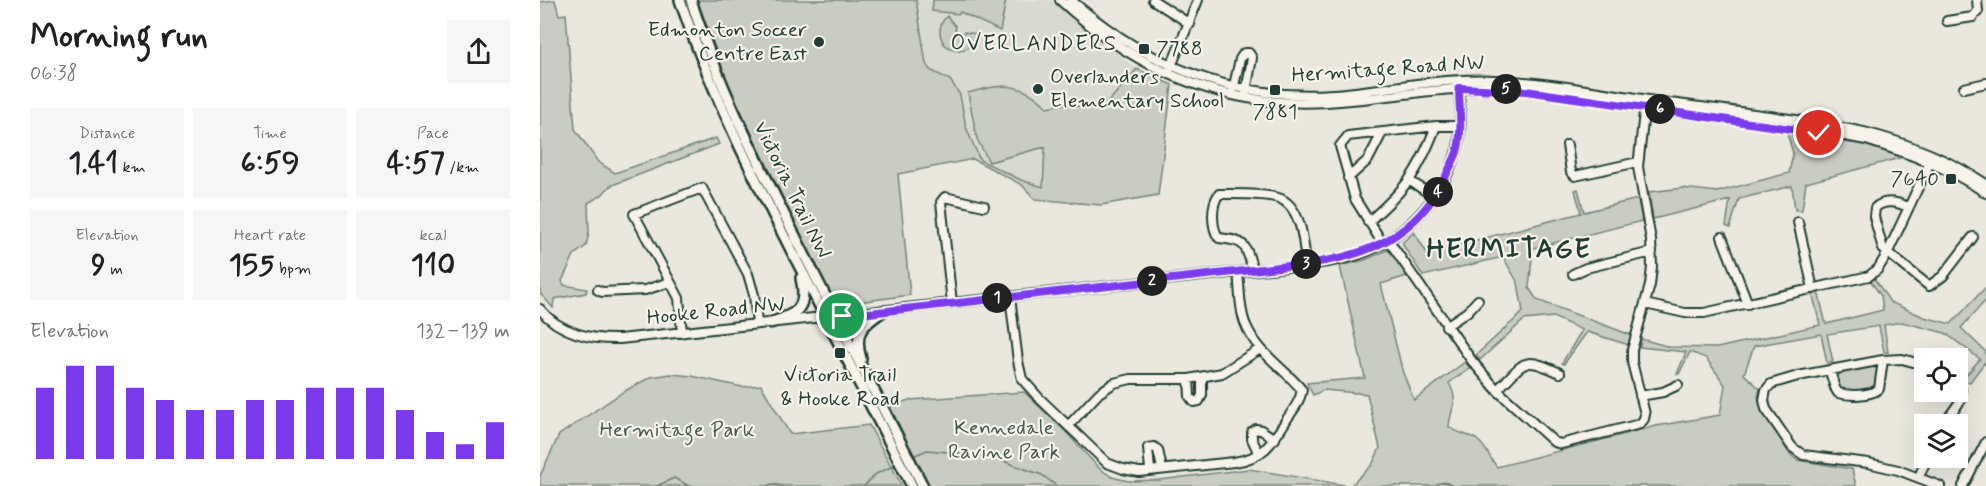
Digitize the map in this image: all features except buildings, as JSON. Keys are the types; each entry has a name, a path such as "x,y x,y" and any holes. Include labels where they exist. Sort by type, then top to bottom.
{"main road":[{"name":"Victoria Trail NW","path":"680,0 703,64 892,437 923,486"},
{"name":"Victoria Trail NW","path":"693,0 700,29 727,110 798,264 868,378 912,486"},
{"path":"770,323 790,316 801,305 804,292 798,264"},
{"path":"868,378 858,344 860,331 865,323 884,311"}],"street":[{"name":"Hermitage Road NW","path":"1060,0 1109,41 1138,59 1278,102 1326,102 1459,84 1645,103 1846,129 1895,141 1936,156 1986,183"},
{"name":"Hermitage Road NW","path":"1071,0 1100,25 1170,70"},
{"path":"1153,0 1190,24"},
{"path":"1170,70 1198,0"},
{"path":"1947,21 1970,18 1977,14 1977,0"},
{"path":"1233,90 1240,59 1244,53 1249,54 1252,58 1245,93"},
{"path":"1964,88 1986,83"},
{"name":"Hooke Road NW","path":"542,314 577,334 597,340 620,339 1238,272 1357,255 1386,242 1418,216 1435,197 1457,152 1460,126 1459,84"},
{"name":"Hermitage Road NW","path":"1645,103 1849,137 1882,145 1929,162 1986,193"},
{"path":"1460,126 1436,126 1348,136 1340,146 1348,178 1355,199 1368,222 1386,242 1472,361 1497,390 1558,444 1640,424 1645,417 1632,369 1632,354 1652,274 1652,252 1638,162 1645,103"},
{"path":"1368,222 1410,182 1423,160 1436,126"},
{"path":"1348,178 1368,160 1382,132"},
{"path":"1567,145 1571,172 1575,176 1638,162"},
{"path":"1645,304 1692,314 1710,312 1869,276 1878,269 1887,254 1929,162 1936,156"},
{"path":"1410,182 1435,197"},
{"path":"682,333 679,298 634,214 702,188 748,274 754,295 757,324"},
{"path":"1253,270 1245,246 1238,240 1219,238 1214,232 1214,200 1219,194 1282,199 1294,212 1302,228 1306,264"},
{"path":"952,303 941,202 945,197 984,206"},
{"path":"1908,207 1896,202 1880,203 1875,208 1874,217 1881,244 1887,254 1929,286 1943,276 1973,237"},
{"path":"1798,222 1813,289"},
{"path":"1722,237 1748,304"},
{"path":"1573,274 1583,269 1652,252"},
{"path":"1010,297 1022,379 1031,390 1107,463 1123,470 1139,472 1162,470 1249,460 1270,445 1300,399 1302,390 1260,349 1244,322 1238,272"},
{"path":"598,290 602,292 645,290 670,282"},
{"path":"1446,326 1467,312 1478,300"},
{"path":"1068,426 1099,393 1114,382 1131,379 1189,379 1222,373 1260,349"},
{"path":"1914,362 1902,359 1883,360 1778,381 1766,390 1765,406 1792,447 1806,457 1868,463 1898,470 1941,486"},
{"path":"1830,370 1838,393 1845,395 1873,393 1879,389 1883,360"},
{"path":"1497,390 1526,363 1536,362 1560,373"},
{"path":"1189,379 1190,397 1194,402 1199,401 1202,395 1202,377"},
{"path":"1640,396 1663,392 1678,385"},
{"path":"1259,454 1252,439 1252,432 1256,429 1261,430 1275,439"},
{"path":"1963,486 1986,442"},
{"path":"1150,470 1148,448 1154,447 1158,450 1162,470"},
{"path":"1919,477 1923,468"}],"shaded area":[{"name":"Overlanders Elementary School","path":"916,0 934,0 1000,31 1006,0 1051,0 1137,69 1101,110 1064,104 1047,107 1043,187 1021,180 980,160 966,127 960,95 950,80 930,70 926,64"}],"green space":[{"path":"555,0 559,15 566,14 575,129 598,162 615,173 716,138 719,144 610,186 602,195 588,203 589,233 586,246 574,255 562,281 564,285 587,289 586,293 554,299 553,308 540,293 540,2"},
{"path":"697,0 916,0 926,64 930,70 950,80 960,95 966,127 980,160 1021,180 1043,187 1045,147 989,162 977,139 968,93 1010,86 1028,92 1047,107 1064,104 1101,110 1137,69 1172,85 1158,195 1101,205 1035,199 1022,185 973,159 898,174 910,295 835,305 732,93"},
{"path":"933,0 1006,0 1000,31 960,12 959,14 932,11"},
{"path":"947,16 956,27 956,35 964,32 978,34 976,40 968,48 959,50 944,44 940,29"},
{"path":"1787,133 1873,146 1904,157 1806,183 1802,210 1795,210 1792,186 1739,199 1730,228 1726,226 1730,200 1653,219 1649,192 1683,188 1717,192 1789,173 1793,153"},
{"path":"1578,189 1584,212 1638,199 1642,221 1533,248 1529,288 1537,300 1631,335 1629,345 1587,332 1564,364 1562,363 1582,330 1553,317 1524,320 1480,360 1476,355 1523,312 1518,283 1503,257 1423,276 1403,242 1414,232 1427,253 1581,213 1575,190"},
{"name":"Kennedale Ravine Park","path":"1387,250 1392,251 1407,276 1381,284 1403,373 1414,400 1465,362 1470,368 1449,383 1454,401 1449,427 1479,442 1497,467 1656,426 1720,415 1725,385 1706,358 1690,352 1677,374 1686,352 1640,347 1641,339 1670,347 1717,348 1820,325 1812,292 1818,291 1826,324 1883,310 1881,296 1870,280 1874,278 1890,302 1924,317 1951,324 1986,287 1986,300 1961,328 1986,352 1986,364 1984,363 1970,382 1968,382 1968,373 1980,359 1968,348 1945,333 1902,322 1884,325 1888,352 1884,352 1879,326 1827,334 1833,362 1827,363 1821,334 1754,346 1744,374 1760,389 1758,396 1760,405 1789,453 1797,460 1852,469 1856,486 1350,486 1372,465 1380,448 1367,394 1324,390 1313,395 1307,383 1365,378 1340,266 1365,260"},
{"path":"1871,366 1878,372 1876,388 1846,392 1839,387 1837,378 1841,372"},
{"name":"Hermitage Park","path":"671,374 692,376 742,387 761,385 790,434 869,425 902,486 540,486 540,476 559,435 623,392 651,377"},
{"path":"1024,392 1099,468 1112,477 1128,481 1159,480 1249,469 1350,486 927,486 890,406 909,400"}],"waterway":[{"path":"913,456 927,450 989,456 1042,475 1057,486"},
{"path":"864,486 876,474 895,465"},
{"path":"657,486 674,478 689,486"},
{"path":"1434,486 1444,482 1453,486"},
{"path":"767,486 772,484 782,486"}],"place":[{"name":"Edmonton Soccer Centre East","path":"819,42"},
{"name":"7788","path":"1144,49"},
{"name":"Overlanders Elementary School","path":"1038,89"},
{"name":"7881","path":"1275,90"},
{"name":"7640","path":"1951,179"},
{"name":"Victoria Trail & Hooke Road","path":"840,353"}],"district":[{"name":"OVERLANDERS","path":"1034,44"},
{"name":"HERMITAGE","path":"1509,249"}],"route":[{"path":"842,316 1306,264 1357,255 1389,241 1418,216 1435,197 1457,152 1460,126 1459,88 1501,88 1555,94 1819,133"}]}
